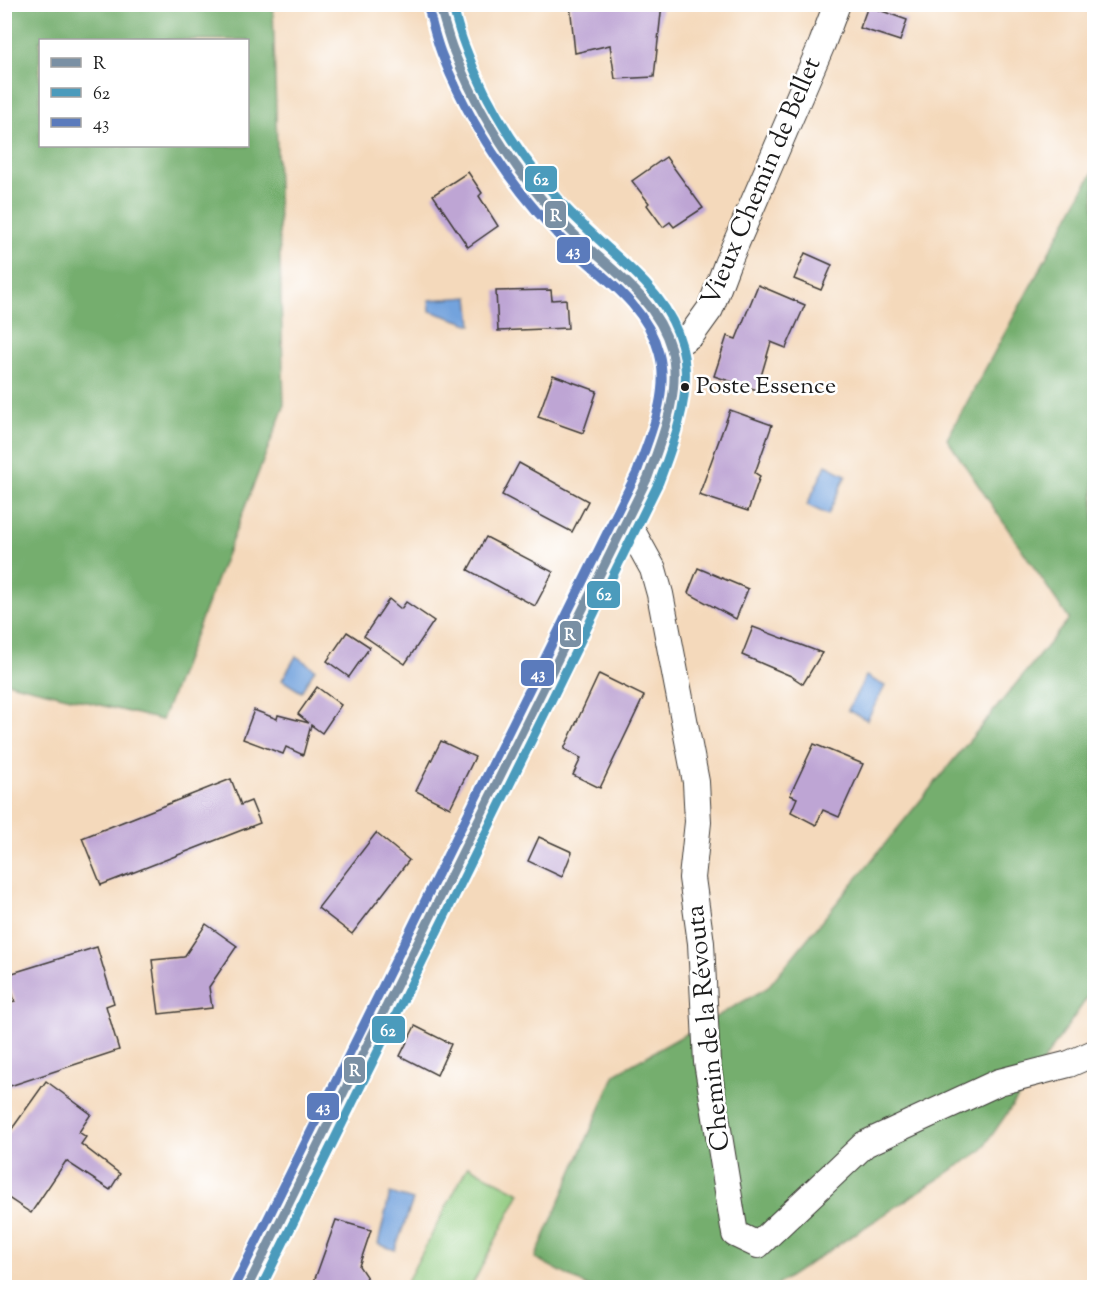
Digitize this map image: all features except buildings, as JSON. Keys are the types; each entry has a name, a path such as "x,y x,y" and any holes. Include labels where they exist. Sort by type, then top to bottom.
{"main road":[{"path":"247,1287 648,477 664,434 674,390 675,369 671,348 660,321 634,288 565,225 505,149 476,100 453,51 439,4"}],"street":[{"name":"Vieux Chemin de Bellet","path":"671,348 692,334 710,309 837,4"},
{"name":"Chemin de la Révouta","path":"626,520 653,569 660,594 696,783 698,822 692,878 701,943 707,1062 735,1234 758,1245 865,1144 999,1082 1069,1064 1095,1053"}],"green space":[{"path":"5,4 273,5 284,407 162,720 5,682"},
{"path":"1094,170 1094,988 981,1151 774,1287 589,1287 535,1258 615,1074 767,988 1069,619 947,439"},
{"path":"468,1166 520,1193 471,1287 404,1287"}],"water":[{"path":"469,297 472,325 430,311 429,300"},
{"path":"826,465 846,475 828,515 807,505"},
{"path":"296,656 315,669 301,692 282,680"},
{"path":"866,676 885,686 867,720 848,710"},
{"path":"390,1193 413,1200 395,1250 378,1244"}],"transit line":[{"name":"R","path":"247,1288 648,477 672,398 674,365 671,349 653,311 625,280 563,223 515,164 487,121 464,75 439,4"},
{"name":"62","path":"261,1288 659,482 679,423 684,396 685,370 682,345 672,321 656,296 566,208 529,163 503,125 481,85 452,4"},
{"name":"43","path":"236,1283 637,472 653,429 660,398 662,368 653,336 645,321 623,294 554,231 524,196 497,158 472,118 451,77 428,7"}],"place":[{"name":"Poste Essence","path":"685,387"}]}
